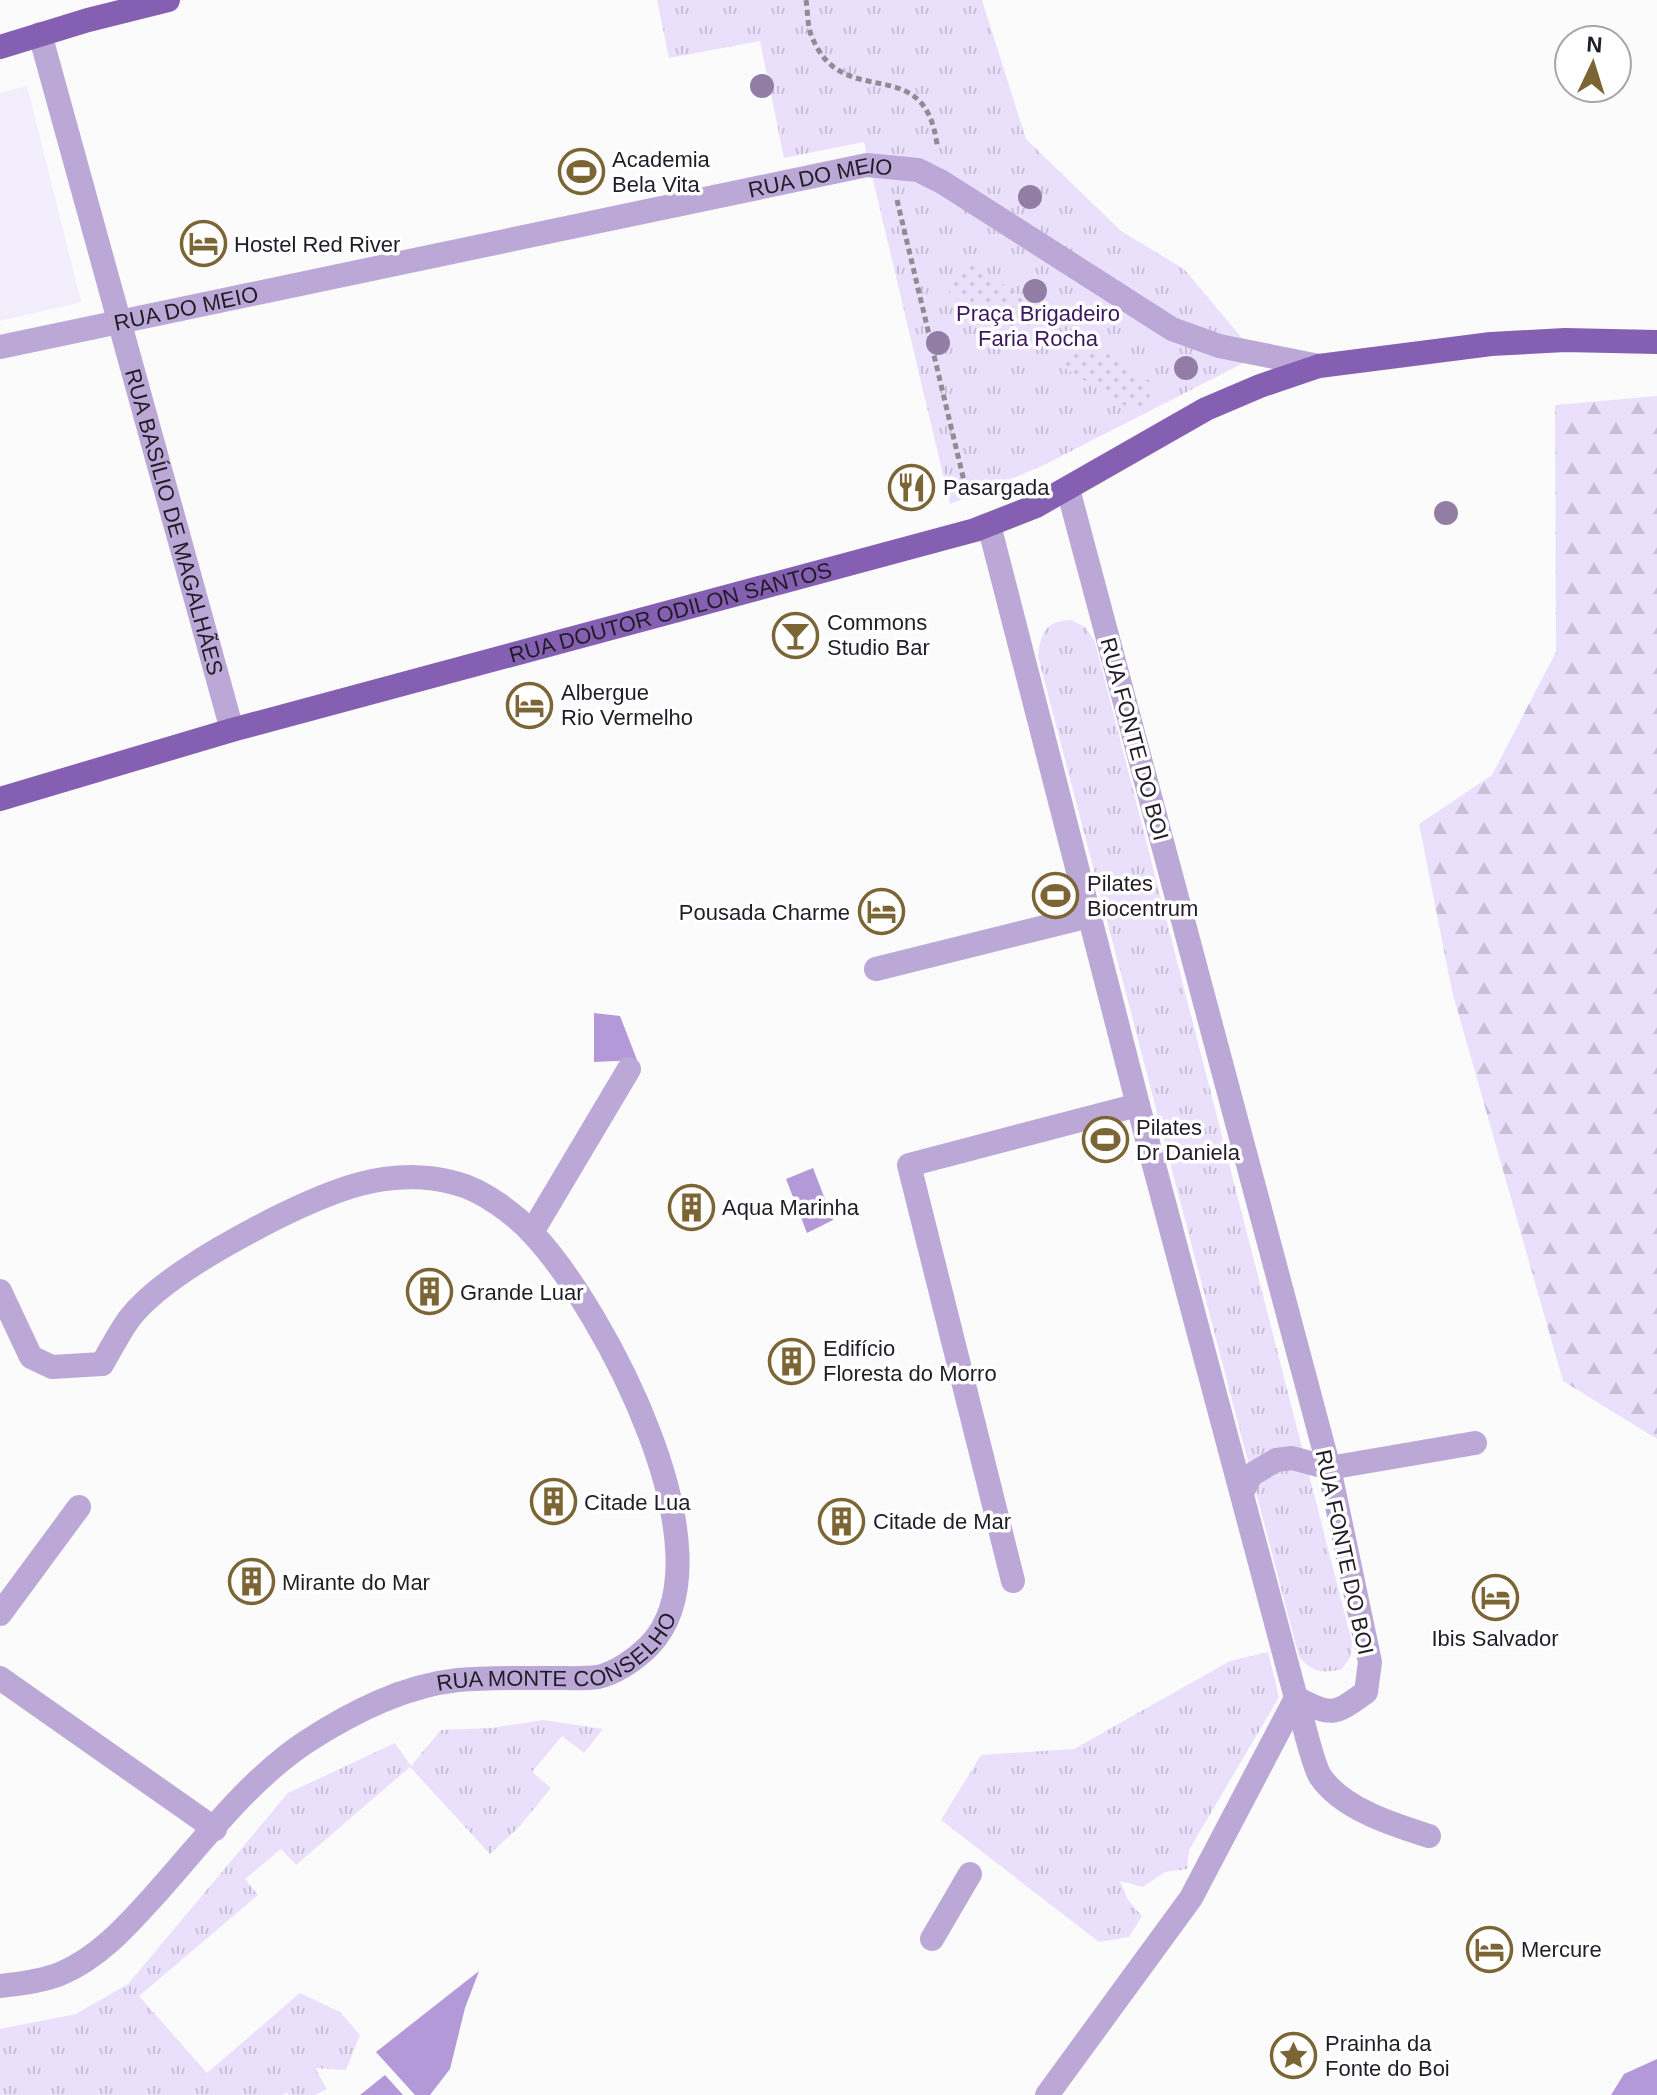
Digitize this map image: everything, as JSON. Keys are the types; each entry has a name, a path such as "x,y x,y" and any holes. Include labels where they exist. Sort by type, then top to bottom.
{"main road":[{"path":"0,47 168,0"},
{"name":"RUA DOUTOR ODILON SANTOS","path":"0,799 232,730 982,528 1068,489 1206,409 1319,366 1491,344 1565,340 1657,342"}],"street":[{"name":"RUA BASÍLIO DE MAGALHÃES","path":"40,34 232,730"},
{"name":"RUA DO MEIO","path":"0,347 867,165 918,170 942,182 1172,329 1219,346 1319,366"},
{"name":"RUA FONTE DO BOI","path":"1068,489 1329,1468 1370,1662 1366,1692 1340,1711 1322,1711 1296,1698"},
{"path":"982,528 1089,916 1296,1698 1320,1776 1344,1799 1381,1821 1429,1836"},
{"path":"876,969 1089,916"},
{"path":"532,1232 629,1069"},
{"path":"1013,1581 909,1165 1138,1105"},
{"name":"RUA MONTE CONSELHO","path":"0,1291 31,1357 52,1367 102,1364 131,1317 165,1285 252,1231 318,1197 366,1180 412,1176 458,1183 499,1205 532,1232 565,1273 600,1329 638,1403 658,1453 678,1560 677,1590 668,1620 651,1644 627,1664 599,1677 455,1680 401,1692 350,1715 291,1754 251,1788 121,1932 89,1959 58,1975 0,1986"},
{"path":"1243,1491 1251,1475 1276,1460 1292,1458 1329,1468 1475,1443"},
{"path":"0,1614 79,1507"},
{"path":"0,1678 215,1829"},
{"path":"1047,2095 1191,1898 1296,1698"},
{"path":"932,1939 970,1874"}],"path":[{"path":"806,0 810,35 824,59 842,73 866,82 910,91 921,100 931,114 936,133 942,182"},
{"path":"888,166 982,528"}],"shaded area":[{"path":"27,86 81,302 0,321 0,93"},
{"path":"594,1013 620,1016 637,1060 594,1062"},
{"path":"813,1168 833,1220 807,1233 786,1179"},
{"path":"479,1971 465,2008 450,2069 430,2095 415,2095 376,2052"},
{"path":"1657,2059 1657,2095 1611,2095 1624,2074"},
{"path":"385,2075 403,2095 360,2095"}],"green space":[{"name":"Praça Brigadeiro Faria Rocha","path":"657,0 982,0 1026,139 1121,231 1184,269 1257,356 1042,466 950,504 864,142 784,158 760,41 669,58"},
{"path":"974,265 1034,305 1036,316 1023,337 1014,337 949,294 948,283 963,266"},
{"path":"1084,339 1150,381 1153,391 1142,408 1132,410 1063,367 1062,358 1073,341"},
{"path":"1657,396 1657,1439 1563,1381 1452,991 1419,824 1492,775 1556,652 1555,405"},
{"path":"1072,620 1086,628 1095,642 1352,1642 1351,1656 1342,1669 1318,1670 1299,1657 1038,656 1046,629"},
{"path":"1268,1652 1279,1697 1189,1850 1187,1869 1165,1872 1143,1887 1120,1881 1128,1900 1142,1916 1129,1937 1099,1942 941,1820 981,1755 1074,1749 1230,1661"},
{"path":"543,1720 603,1729 584,1753 562,1736 532,1772 551,1788 519,1827 490,1854 410,1767 296,1865 281,1849 245,1879 258,1895 139,1996 207,2073 300,1993 340,2012 360,2035 346,2070 315,2068 327,2089 315,2095 288,2095 287,2092 283,2095 0,2095 0,2029 76,2014 128,1984 288,1793 395,1743 411,1766 441,1730 491,1728"}],"place":[{"name":"Academia Bela Vita","path":"581,172"},
{"name":"Hostel Red River","path":"203,244"},
{"name":"Pasargada","path":"912,487"},
{"name":"Commons Studio Bar","path":"796,635"},
{"name":"Albergue Rio Vermelho","path":"530,705"},
{"name":"Pilates Biocentrum","path":"1056,896"},
{"name":"Pousada Charme","path":"881,912"},
{"name":"Pilates Dr Daniela","path":"1105,1140"},
{"name":"Aqua Marinha","path":"691,1207"},
{"name":"Grande Luar","path":"429,1292"},
{"name":"Edifício Floresta do Morro","path":"792,1361"},
{"name":"Citade Lua","path":"553,1502"},
{"name":"Citade de Mar","path":"842,1521"},
{"name":"Mirante do Mar","path":"251,1582"},
{"name":"Ibis Salvador","path":"1495,1597"},
{"name":"Mercure","path":"1490,1949"},
{"name":"Prainha da Fonte do Boi","path":"1294,2056"}]}
